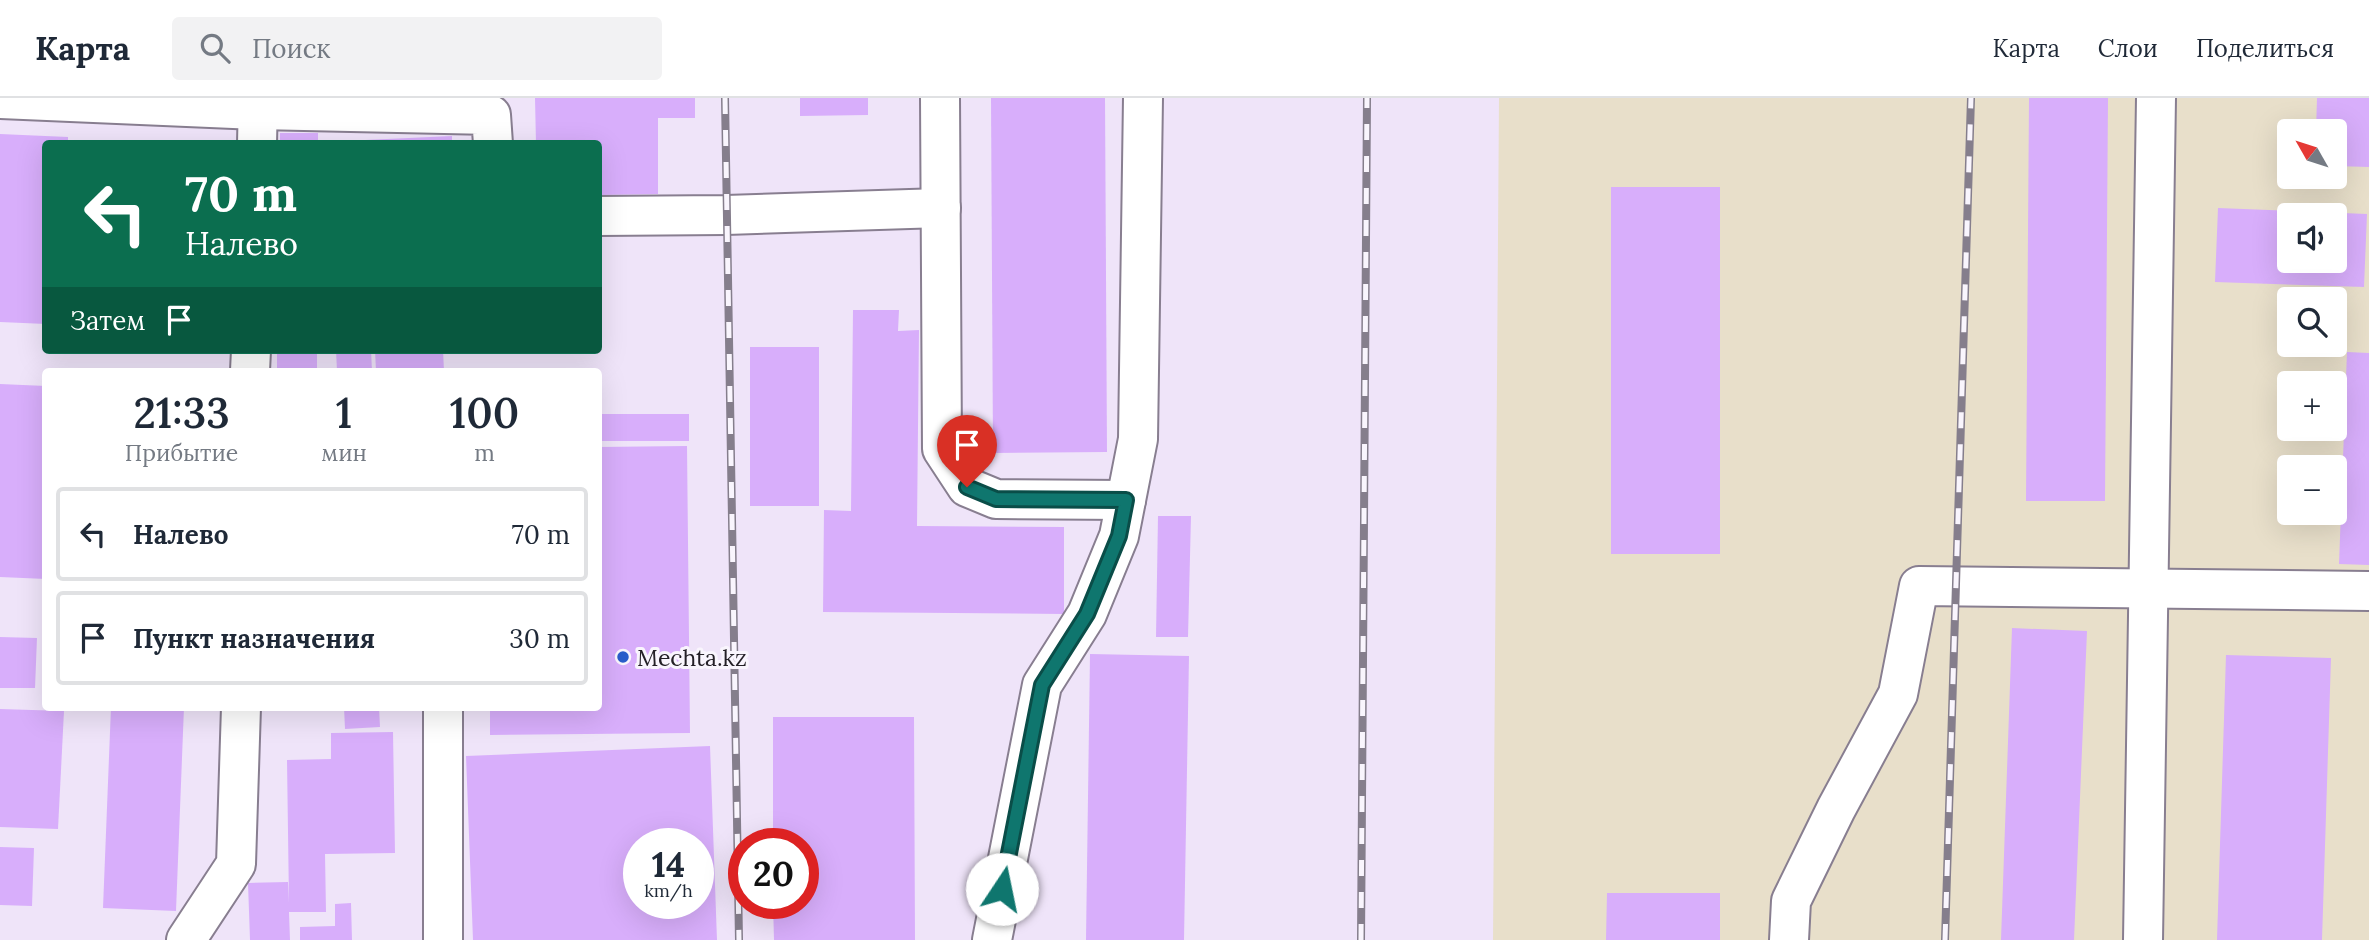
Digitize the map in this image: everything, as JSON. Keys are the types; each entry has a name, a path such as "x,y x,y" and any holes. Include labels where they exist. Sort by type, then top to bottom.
{"lane":[{"path":"940,98 942,449 967,487 996,499 1126,500"},
{"path":"992,940 1042,685 1087,614 1119,536 1138,439 1143,98"},
{"path":"2143,940 2156,98"},
{"path":"0,99 258,117 491,115 493,140"},
{"path":"602,216 742,215 941,208"},
{"path":"1790,940 1791,901 1836,809 1898,694 1919,586 2369,591"},
{"path":"186,940 236,864 241,711"},
{"path":"443,711 443,940"}],"shaded area":[{"path":"1499,98 2369,98 2369,940 1493,940"}],"building":[{"path":"535,98 695,98 695,118 658,118 658,194 602,195 602,140 536,140"},
{"path":"800,98 868,98 868,115 800,116"},
{"path":"991,98 1105,98 1107,452 993,453"},
{"path":"2029,98 2108,98 2105,501 2026,501"},
{"path":"2317,98 2369,98 2369,167 2347,166 2347,119 2316,119"},
{"path":"280,133 318,133 318,140 280,140"},
{"path":"0,134 68,137 68,140 42,140 42,324 0,322"},
{"path":"452,136 452,140 365,140"},
{"path":"1611,187 1720,187 1720,554 1611,554"},
{"path":"2218,208 2277,210 2277,273 2347,273 2347,213 2367,214 2364,287 2215,282"},
{"path":"853,310 899,310 898,331 919,330 917,526 1064,527 1064,614 823,612 824,510 851,511"},
{"path":"750,347 819,347 819,506 750,506"},
{"path":"2347,352 2369,353 2369,565 2339,564 2340,525 2347,525 2347,455 2343,455 2344,441 2347,441"},
{"path":"277,354 317,354 317,368 277,368"},
{"path":"336,354 371,354 372,368 337,368"},
{"path":"375,354 443,354 444,368 376,368"},
{"path":"0,384 42,386 42,579 0,577"},
{"path":"602,414 689,414 689,441 602,441"},
{"path":"687,446 690,733 490,735 490,711 602,711 602,447"},
{"path":"1158,516 1191,516 1188,637 1156,637"},
{"path":"2012,628 2087,631 2074,940 2001,940"},
{"path":"0,637 37,638 35,688 0,688"},
{"path":"1090,654 1189,656 1184,940 1086,940"},
{"path":"2226,655 2331,658 2322,940 2217,940"},
{"path":"0,709 64,711 58,829 0,827"},
{"path":"111,711 184,711 176,911 103,908"},
{"path":"344,711 379,711 380,727 345,729"},
{"path":"773,717 914,717 915,940 774,940 773,919 819,919 819,828 773,828"},
{"path":"393,732 395,853 325,854 326,912 289,912 290,940 250,940 248,883 288,882 289,903 287,760 331,759 331,733"},
{"path":"710,746 713,828 623,828 623,919 714,919 714,857 717,940 473,940 466,756"},
{"path":"0,847 34,848 32,906 0,905"},
{"path":"1607,893 1720,893 1720,940 1606,940"},
{"path":"351,903 352,940 300,940 300,927 335,926 335,904"}],"railway":[{"path":"725,98 739,940"},
{"path":"1361,940 1367,98"},
{"path":"1945,940 1971,98"}],"place":[{"name":"Mechta.kz","path":"623,657"}],"route":[{"path":"967,487 996,499 1126,500 1119,536 1087,614 1042,685 1002,889"}]}
